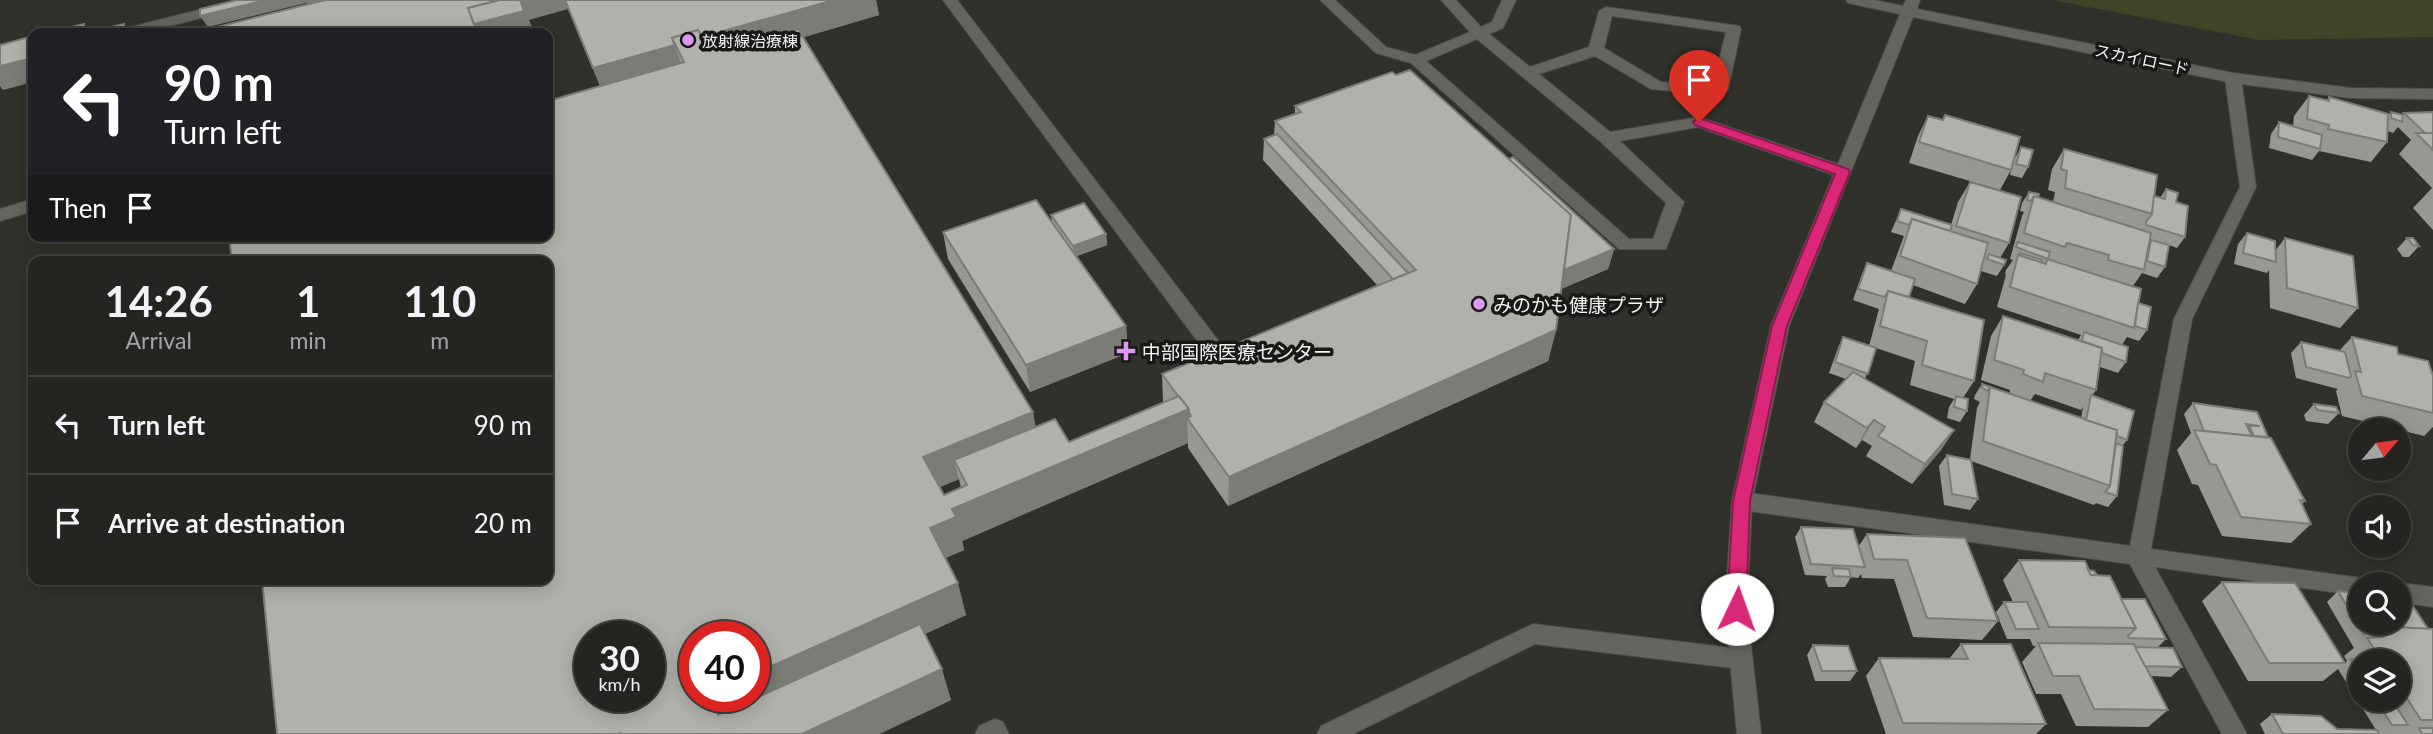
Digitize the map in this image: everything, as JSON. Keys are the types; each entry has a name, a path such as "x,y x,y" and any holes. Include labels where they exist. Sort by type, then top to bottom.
{"street":[{"path":"950,0 1217,353"},
{"path":"1326,0 1381,50 1416,60 1625,245 1660,245 1675,202 1607,138"},
{"path":"1416,60 1479,33 1448,0"},
{"name":"スカイロード","path":"1853,0 1911,6 2233,78 2351,93 2433,94"},
{"path":"1749,734 1737,609 1742,501 1780,326 1911,6"},
{"path":"1527,73 1596,50 1657,86 1720,90 1734,29 1606,10 1596,50"},
{"path":"2233,78 2248,187 2183,319 2138,558 2235,734"},
{"path":"1607,138 1699,122 1843,172"},
{"path":"0,215 28,207"},
{"path":"1742,501 2348,585"},
{"path":"2411,594 2433,597"},
{"path":"1329,734 1533,634 1741,659"},
{"path":"988,734 995,730 997,734"}],"lane":[{"path":"144,28 257,0"},
{"path":"1509,0 1498,25 1479,33 1607,138"}],"green space":[{"path":"2052,0 2433,0 2433,37 2259,40"}],"building":[{"path":"237,0 267,0 200,16 200,9"},
{"path":"325,0 500,0 468,8 476,28 213,28"},
{"path":"500,0 520,0 524,11 474,24 468,8"},
{"path":"565,0 834,0 702,37 698,30 672,38 675,45 593,68"},
{"path":"84,24 84,28 67,28"},
{"path":"124,24 124,28 107,28"},
{"path":"798,29 1033,412 923,457 944,495 967,485 954,460 1055,419 1069,442 1179,396 1189,409 952,509 956,517 930,528 958,583 770,667 770,621 679,621 679,712 717,712 718,715 725,712 770,712 770,692 920,624 942,669 802,734 277,734 263,585 553,585 553,256 231,256 230,242 553,242 553,100 684,62 672,38 698,30 707,45 749,33 754,42"},
{"path":"28,37 28,59 0,66 0,45"},
{"name":"みのかも健康プラザ","path":"1410,70 1571,215 1556,330 1229,477 1187,418 1191,416 1189,409 1162,374 1416,270 1275,121 1301,112 1295,106 1392,72 1396,75"},
{"path":"2309,96 2329,101 2329,97 2388,114 2387,142 2328,129 2329,125 2307,119"},
{"path":"2391,112 2403,115 2402,122 2391,118"},
{"path":"2433,112 2433,133 2425,133 2404,113"},
{"path":"1945,115 2020,137 2011,170 1919,142 1928,116 1943,120"},
{"path":"2279,122 2322,135 2320,149 2278,137"},
{"path":"2416,133 2433,133 2433,150"},
{"path":"1277,134 1408,273 1393,279 1264,139"},
{"path":"2021,147 2033,150 2028,167 2016,164"},
{"path":"2064,149 2157,175 2152,214 2065,188 2067,171 2061,169"},
{"path":"1513,157 1614,249 1564,270 1571,215 1509,159"},
{"path":"1970,182 2021,197 2009,243 1956,226"},
{"path":"2166,189 2178,193 2176,202 2188,206 2185,237 2146,225 2152,214 2154,196 2165,199"},
{"path":"2029,192 2039,194 2038,197 2027,200"},
{"path":"2034,196 2151,233 2144,270 2108,260 2109,255 2067,243 2065,247 2024,233"},
{"path":"1036,200 1126,326 1026,365 943,232"},
{"path":"1084,203 1106,234 1073,246 1051,215"},
{"path":"1901,209 1952,225 1950,231 1912,219 1909,225 1897,221"},
{"path":"1912,219 1988,243 1977,284 1900,256"},
{"path":"2247,233 2275,241 2276,262 2243,253"},
{"path":"2285,238 2353,256 2358,308 2287,288"},
{"path":"2407,238 2413,238 2419,246 2413,245"},
{"path":"2151,240 2169,245 2165,267 2147,261"},
{"path":"2018,242 2050,252 2048,259 2016,247"},
{"path":"2020,253 2042,260 2042,263 2019,255"},
{"path":"1989,254 2006,260 2004,265 1987,259"},
{"path":"2018,255 2046,264 2047,259 2141,289 2134,328 2010,287"},
{"path":"1867,263 1915,279 1909,297 1888,291 1885,297 1858,289"},
{"path":"1888,291 1984,320 1974,381 1922,365 1927,341 1880,326"},
{"path":"2138,303 2151,307 2147,330 2135,326"},
{"path":"2003,316 2102,348 2096,390 2045,373 2043,382 2023,374 2024,370 1994,360"},
{"path":"2084,332 2128,347 2126,362 2102,353 2102,348 2082,341"},
{"path":"1843,337 1876,348 1868,374 1835,362"},
{"path":"2352,337 2397,347 2398,354 2428,361 2433,376 2433,413 2362,396 2355,371 2361,372"},
{"path":"2301,342 2345,352 2351,376 2349,378 2306,367"},
{"path":"1853,372 1954,430 1925,464 1878,436 1885,427 1874,420 1867,428 1824,402"},
{"path":"1982,384 1996,389 1990,387 1988,391 1982,388"},
{"path":"1990,387 2117,430 2110,486 1983,441"},
{"path":"2091,395 2134,411 2127,440 2117,436 2117,430 2086,420"},
{"path":"1956,396 1968,399 1967,411 1954,407"},
{"path":"2193,403 2257,412 2268,437 2254,436 2249,426 2260,426 2246,424 2252,436 2204,431"},
{"path":"2314,404 2336,407 2339,413 2317,410"},
{"path":"2194,430 2271,438 2305,501 2300,500 2311,524 2241,517 2216,465 2210,464"},
{"path":"2116,443 2123,446 2117,496 2105,492 2110,486"},
{"path":"1947,455 1971,460 1978,499 1952,494"},
{"path":"1801,527 1853,529 1865,567 1811,564"},
{"path":"1867,534 1965,538 1998,621 1927,618 1907,560 1874,559"},
{"path":"2019,560 2085,561 2091,575 2110,576 2136,628 2049,627"},
{"path":"1832,568 1849,569 1851,577 1834,576"},
{"path":"2222,582 2295,583 2345,663 2269,663"},
{"path":"2338,591 2348,592 2348,608"},
{"path":"2121,599 2145,599 2166,639 2129,638 2136,628"},
{"path":"2004,602 2027,602 2039,629 2016,629"},
{"path":"2411,603 2428,629 2411,628"},
{"path":"2411,628 2433,629 2433,720 2421,720 2411,705 2411,649 2374,649 2367,638 2383,637 2381,635 2411,635"},
{"path":"2038,643 2134,644 2168,710 2094,709 2079,676 2053,676"},
{"path":"1961,644 2011,644 2046,724 1903,723 1879,658 1968,659"},
{"path":"1813,645 1848,646 1857,671 1822,671"},
{"path":"2135,647 2173,648 2182,667 2145,666"},
{"path":"2384,712 2400,712 2408,725 2392,725"},
{"path":"2272,714 2321,716 2337,729 2377,730 2379,734 2283,734"},
{"path":"2419,728 2433,728 2433,734 2422,734"}],"place":[{"name":"放射線治療棟","path":"688,40"},
{"name":"みのかも健康プラザ","path":"1479,304"},
{"name":"中部国際医療センター","path":"1126,351"}],"route":[{"path":"1699,122 1843,172 1780,326 1742,501 1737,609"}]}
